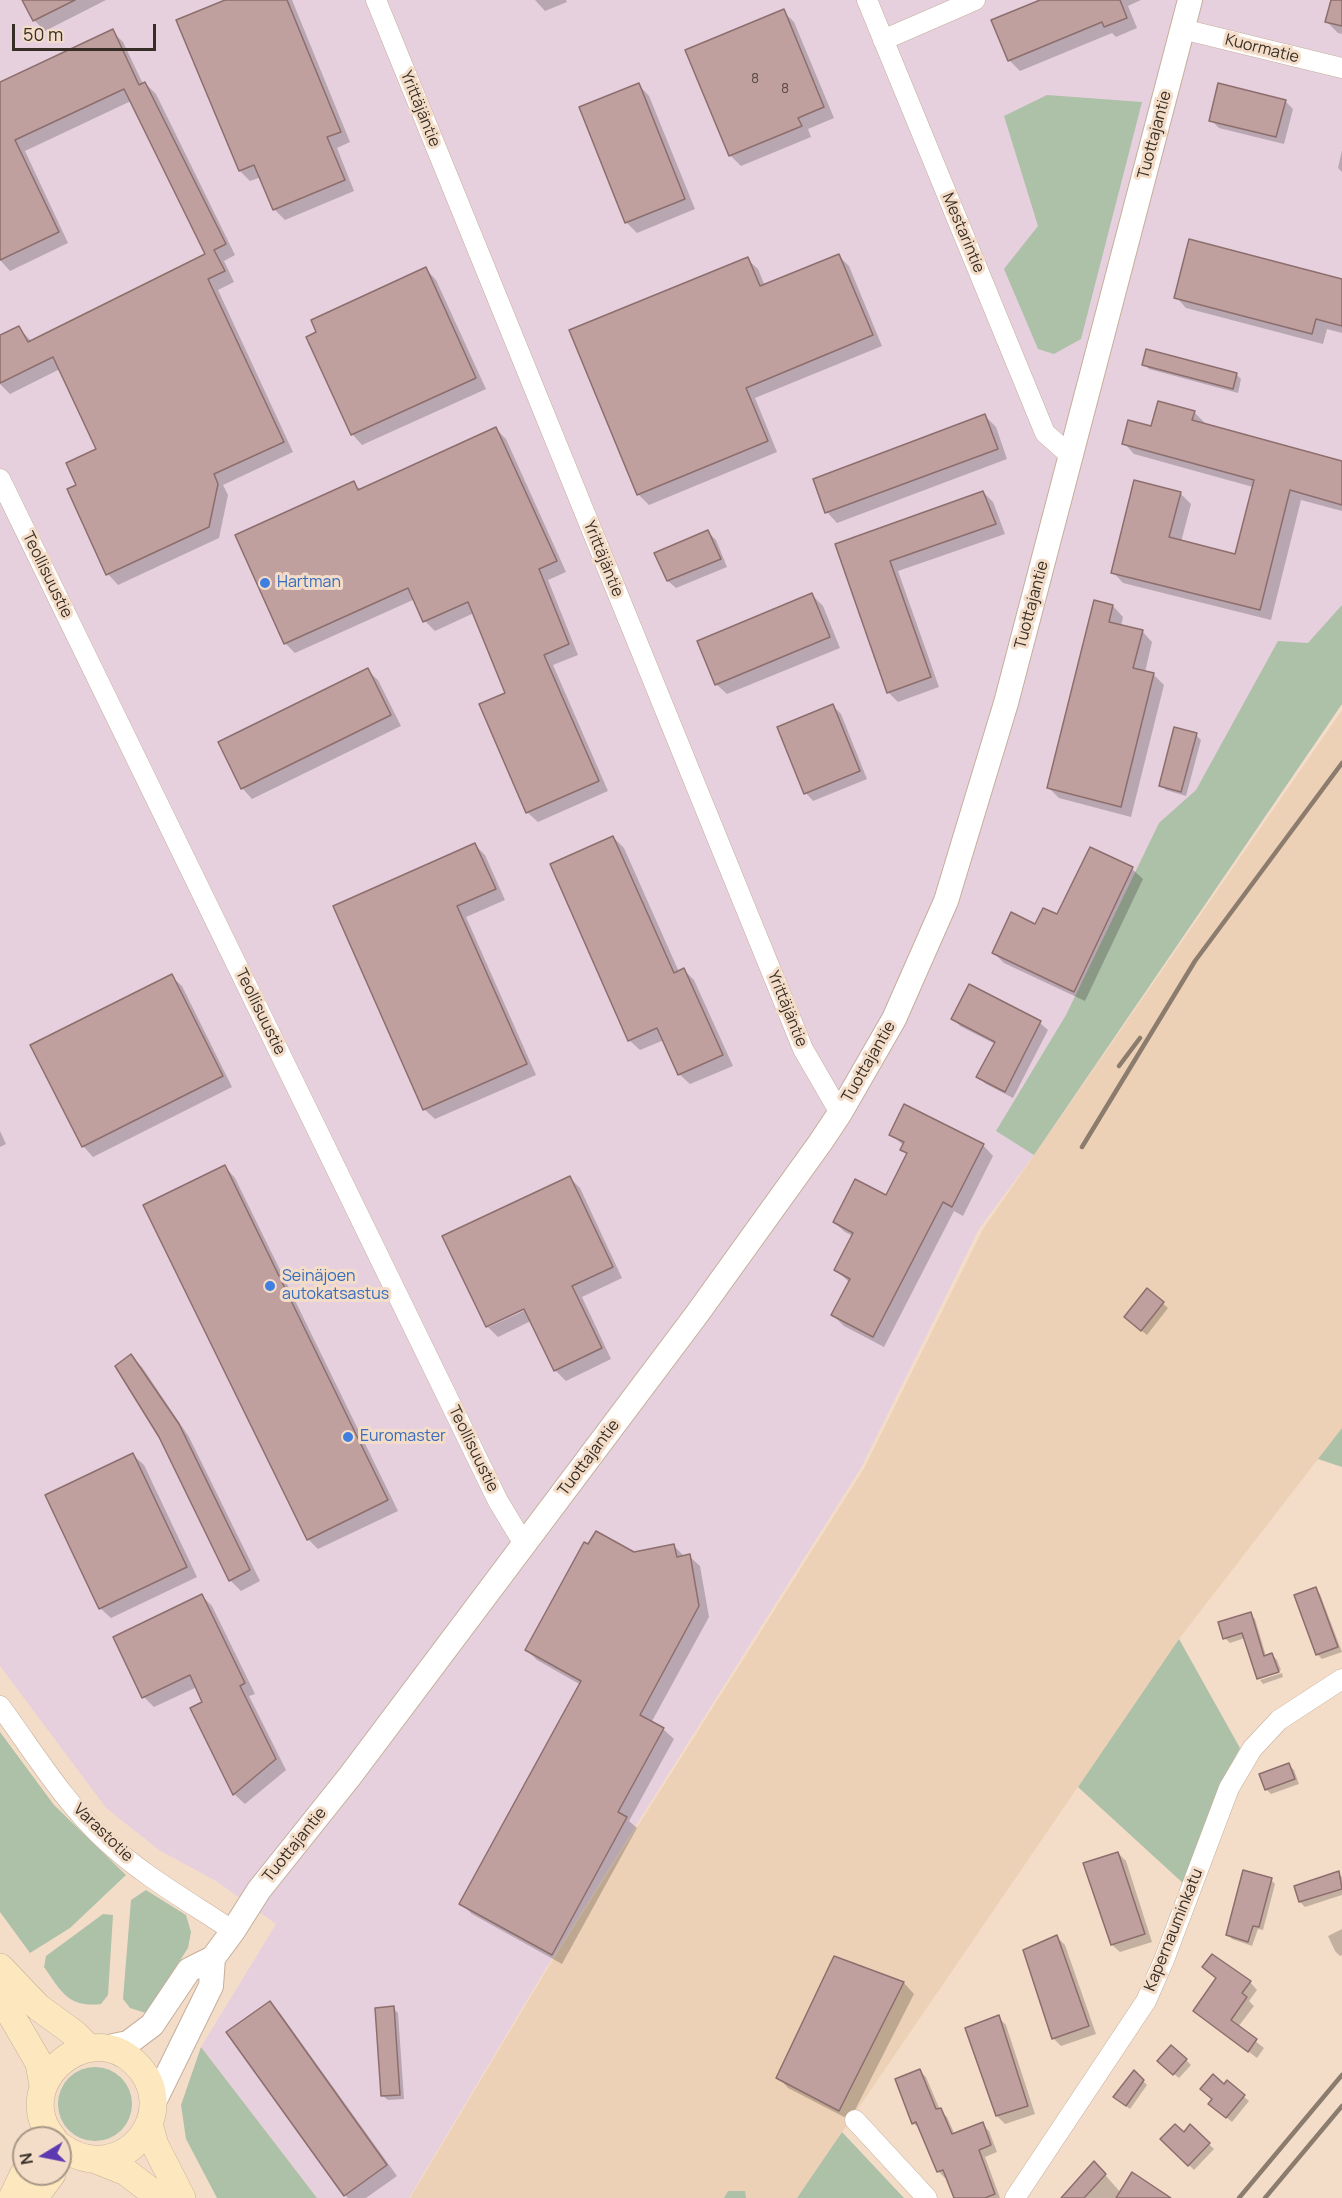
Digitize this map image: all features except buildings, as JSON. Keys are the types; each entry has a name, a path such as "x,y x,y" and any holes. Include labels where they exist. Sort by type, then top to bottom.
{"main road":[{"path":"0,1967 38,2007 96,2048 120,2053 133,2061 144,2074 150,2088 155,2145 182,2198"},
{"path":"0,1996 39,2063 43,2086 41,2103 43,2126"},
{"path":"43,2086 50,2072 61,2061 74,2053 96,2048"},
{"path":"80,2162 116,2156 133,2146 142,2136 151,2114"},
{"path":"80,2162 126,2172 160,2198"}],"street":[{"name":"Yrittäjäntie","path":"376,0 803,1049 840,1113"},
{"name":"Mestarintie","path":"867,0 1045,433 1072,457"},
{"path":"883,40 975,0"},
{"name":"Tuottajantie","path":"96,2048 128,2043 152,2025 189,1970 213,1958 259,1890 350,1776 697,1314 840,1113 894,1019 946,902 1006,703 1190,0"},
{"name":"Kuormatie","path":"1182,29 1342,68"},
{"name":"Teollisuustie","path":"0,479 498,1501 524,1544"},
{"name":"Kapernauminkatu","path":"1015,2198 1146,2001 1164,1960 1229,1788 1252,1749 1279,1720 1342,1679"},
{"name":"Varastotie","path":"0,1706 67,1798 105,1840 143,1871 233,1931"},
{"path":"151,2114 211,1986 213,1958"},
{"path":"855,2120 927,2198"}],"shaded area":[{"path":"0,0 1342,0 1342,704 1034,1155 979,1229 861,1468 545,1970 409,2198 317,2198 201,2047 276,1924 216,1881 159,1850 106,1808 0,1666"},
{"path":"1342,710 1342,1428 1179,1639 797,2198 410,2198 546,1971 863,1470 983,1229"}],"green space":[{"path":"1047,95 1142,102 1081,339 1054,354 1038,349 1004,269 1038,226 1004,116"},
{"path":"1342,605 1342,704 1034,1155 996,1131 1066,1015 1159,823 1196,790 1278,641 1308,643"},
{"path":"1342,1428 1342,1467 1318,1459"},
{"path":"1179,1639 1240,1748 1220,1786 1185,1885 1078,1787"},
{"path":"0,1732 54,1805 126,1875 70,1928 30,1953 0,1912"},
{"path":"146,1890 186,1915 191,1932 188,1948 146,2013 130,2008 123,1999 131,1900"},
{"path":"103,1914 113,1915 108,1995 101,2004 90,2005 66,1996 44,1967 46,1956"},
{"path":"201,2047 317,2198 217,2198 186,2139 181,2105"},
{"path":"88,2068 102,2068 116,2073 126,2083 131,2097 131,2111 126,2125 116,2135 102,2140 88,2140 74,2135 72,2126 64,2125 59,2111 59,2097 64,2083 74,2073"},
{"path":"842,2132 904,2198 797,2198"},
{"path":"728,2191 745,2191 746,2198 724,2198"}],"railway":[{"path":"1082,1147 1195,961 1342,763"},
{"path":"1119,1066 1140,1038"},
{"path":"1239,2198 1342,2075"},
{"path":"1265,2198 1342,2106"}],"place":[{"name":"Hartman","path":"265,583"},
{"name":"Seinäjoen autokatsastus","path":"270,1286"},
{"name":"Euromaster","path":"348,1437"}]}
